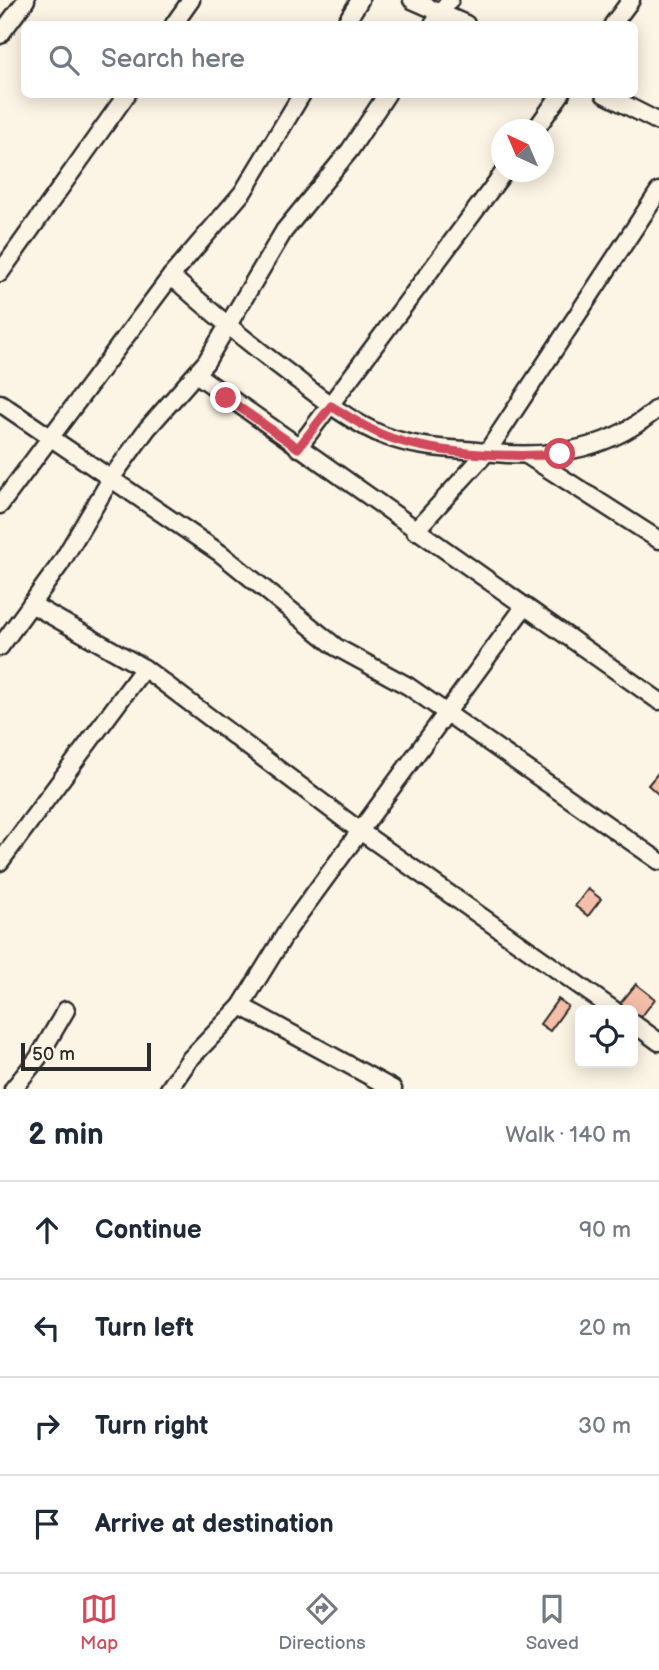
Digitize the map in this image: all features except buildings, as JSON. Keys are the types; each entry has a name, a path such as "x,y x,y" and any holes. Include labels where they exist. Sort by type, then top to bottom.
{"street":[{"path":"0,36 26,0"},
{"path":"176,21 191,0"},
{"path":"347,21 360,0"},
{"path":"412,0 460,21"},
{"path":"615,21 631,0"},
{"path":"0,273 124,98"},
{"path":"0,505 171,276 243,192 300,98"},
{"path":"0,647 61,563 112,477 147,429 196,374 228,327 284,231 349,150 384,98"},
{"path":"543,119 558,98"},
{"path":"612,98 659,122"},
{"path":"298,448 497,182"},
{"path":"415,531 487,452 659,191"},
{"path":"171,276 228,327 331,406 383,435 458,452 528,456 560,454 618,436 659,407"},
{"path":"196,374 659,701"},
{"path":"0,403 220,553 336,647 408,686 659,861"},
{"path":"528,456 659,540"},
{"path":"31,604 144,668 360,831 607,1005"},
{"path":"169,1089 189,1060 241,1006 289,928 524,607"},
{"path":"0,862 144,668"},
{"path":"241,1006 393,1089"},
{"path":"13,1089 38,1058 66,1010"},
{"path":"638,1027 659,1042"}],"route":[{"path":"226,398 298,448 331,406 383,435 422,446 458,452 528,456 560,454"}]}
